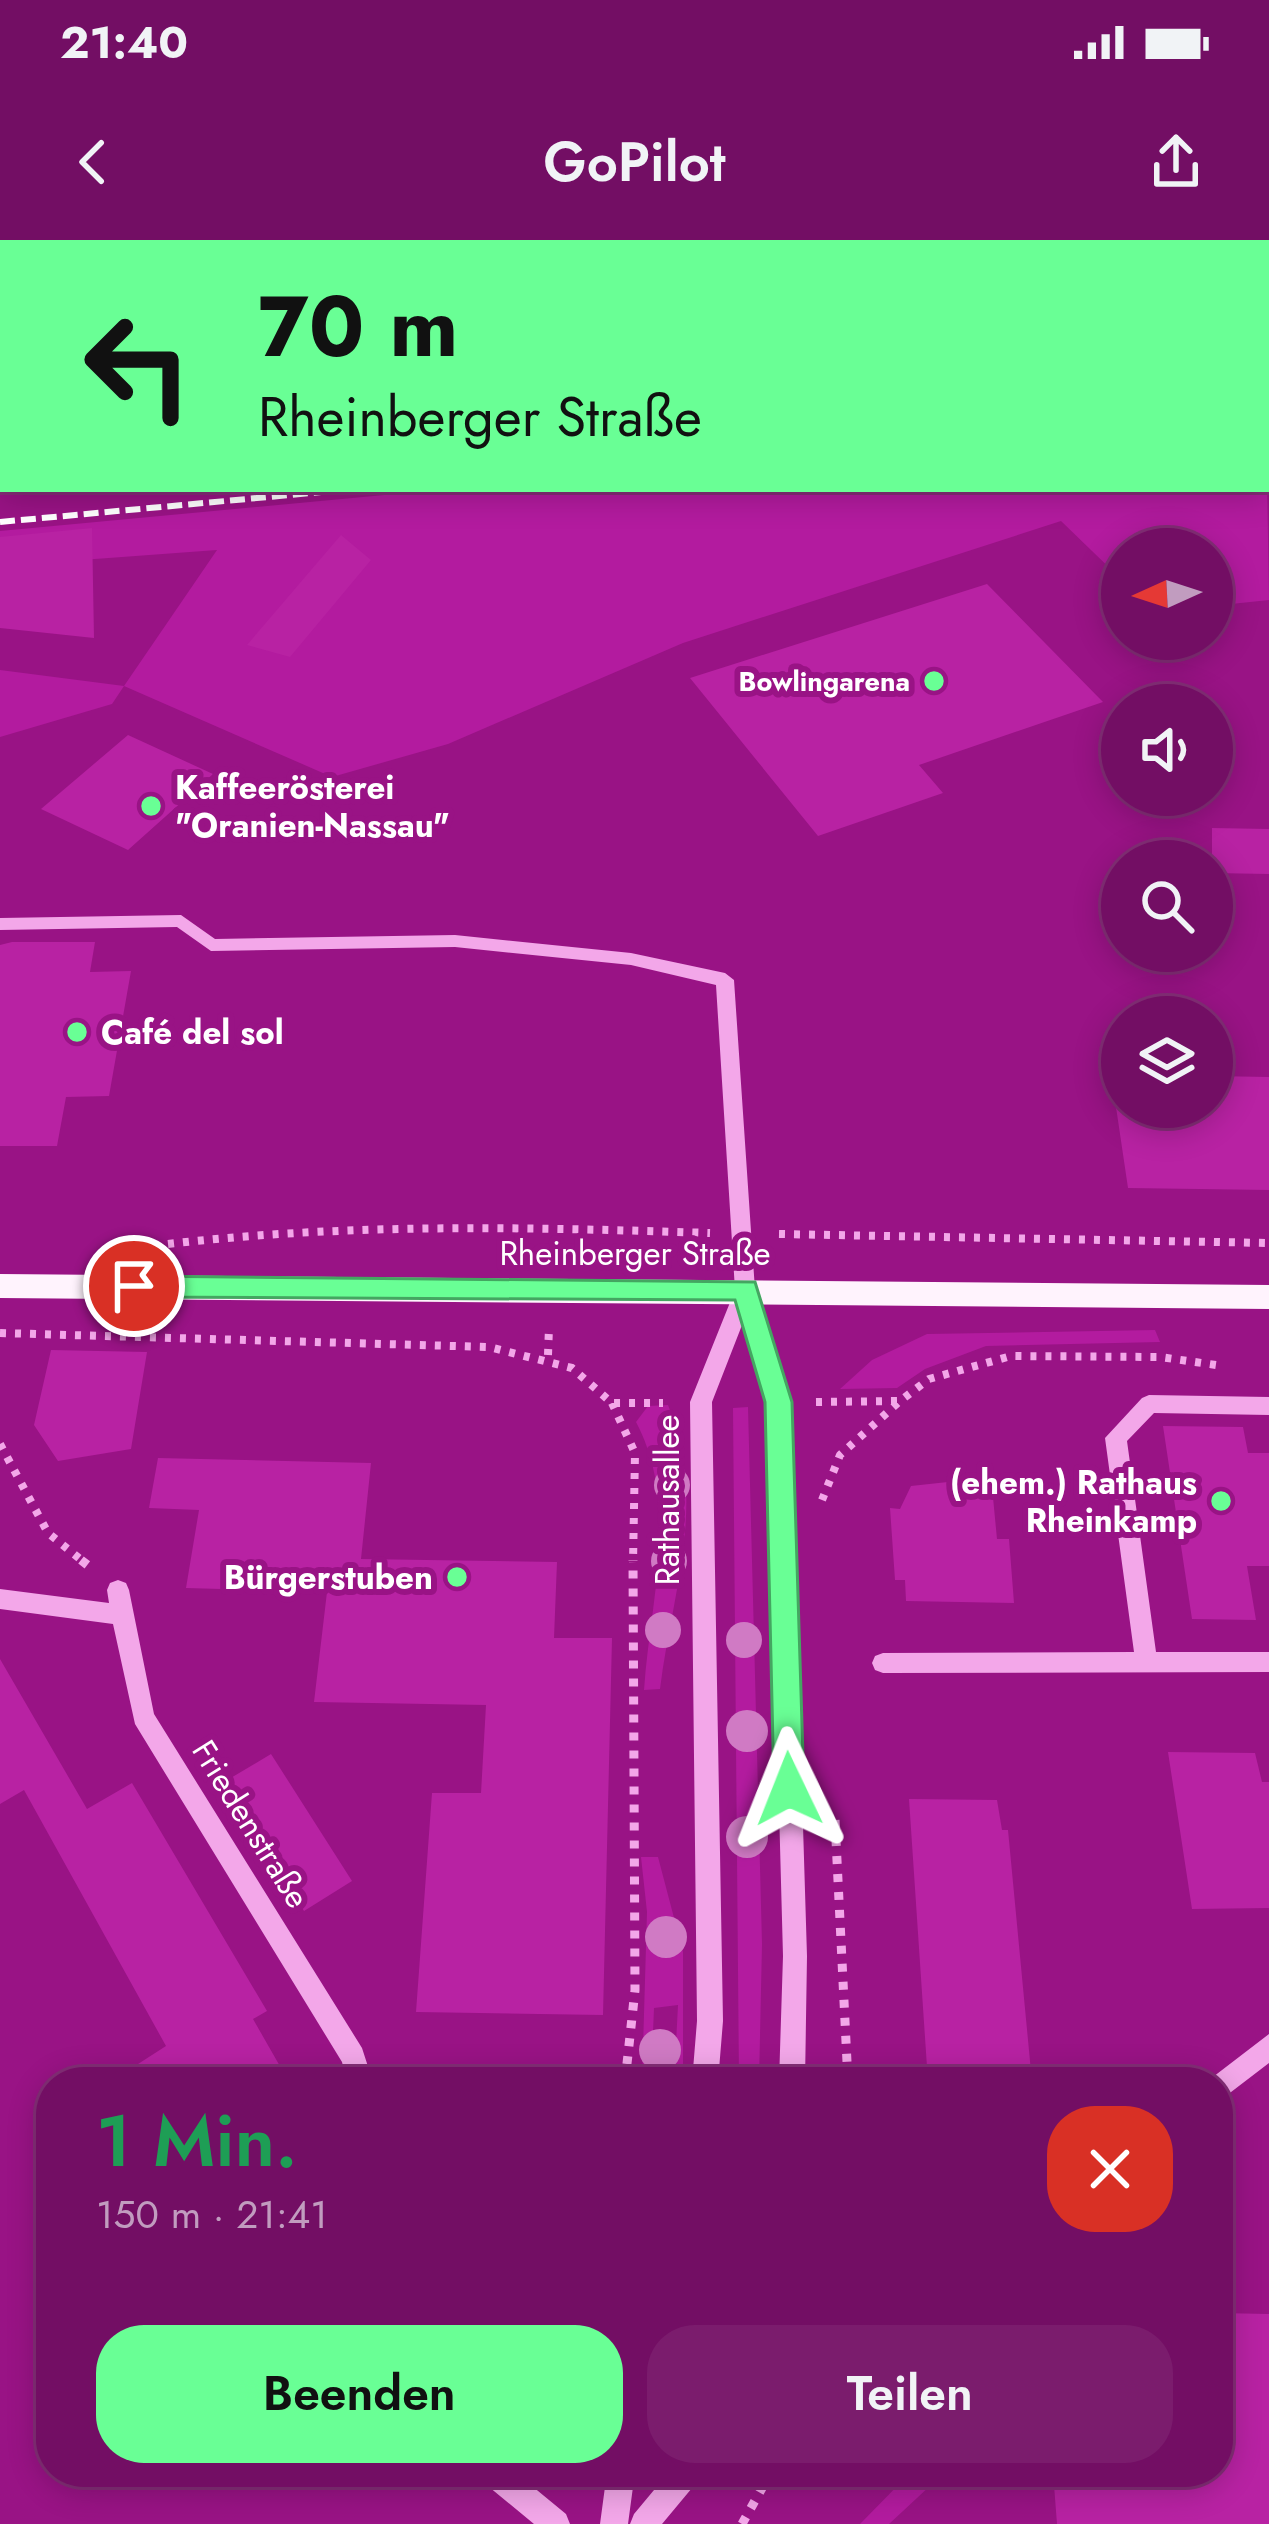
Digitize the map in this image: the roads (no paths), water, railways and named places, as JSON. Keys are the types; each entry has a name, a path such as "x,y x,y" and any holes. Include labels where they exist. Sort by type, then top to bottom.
{"main road":[{"name":"Rheinberger Straße","path":"0,1286 1269,1297"}],"street":[{"path":"0,924 181,921 212,945 454,940 631,958 725,980 746,1290 778,1402 795,1956 793,2067"},
{"name":"Rathausallee","path":"706,2067 710,2021 701,1402 746,1290"},
{"path":"1146,1660 1116,1438 1149,1404 1269,1406"},
{"name":"Friedenstraße","path":"0,1599 120,1602 143,1717 356,2067"},
{"path":"884,1663 1269,1662"},
{"path":"1233,2077 1269,2047"},
{"path":"511,2487 556,2524"},
{"path":"614,2524 619,2487"},
{"path":"644,2524 675,2487"}],"railway":[{"path":"0,522 322,492"}],"place":[{"name":"Bowlingarena","path":"934,681"},
{"name":"Kaffeerösterei \"Oranien-Nassau\"","path":"151,806"},
{"name":"Café del sol","path":"77,1032"},
{"name":"(ehem.) Rathaus Rheinkamp","path":"1221,1501"},
{"name":"Bürgerstuben","path":"457,1577"}]}
